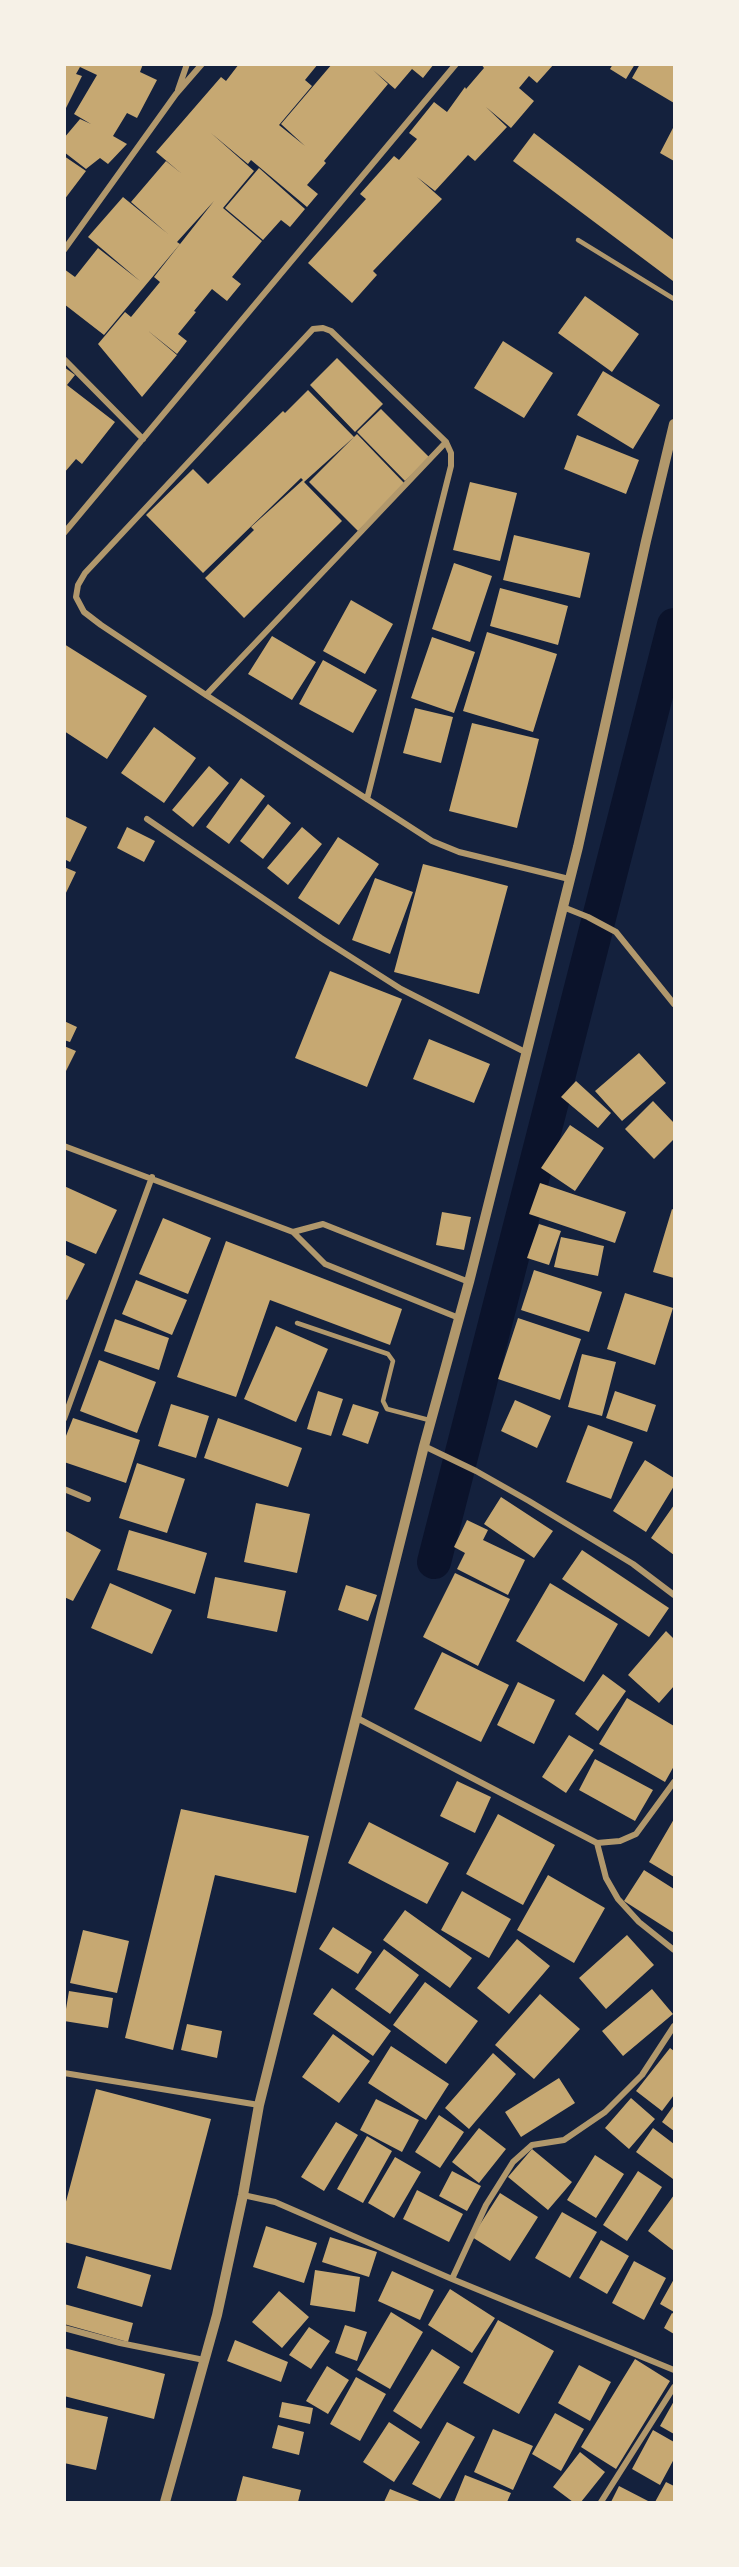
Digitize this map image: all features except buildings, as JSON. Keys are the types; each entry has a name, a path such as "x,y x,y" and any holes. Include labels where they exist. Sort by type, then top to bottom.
{"street":[{"path":"176,94 187,64"},
{"path":"64,250 176,94 202,64"},
{"path":"64,533 456,64"},
{"path":"367,799 451,466 451,453 446,442 331,331 323,328 313,329 92,565 78,585 76,597 84,612 206,695 432,841 459,852 569,879"},
{"path":"64,359 143,439"},
{"path":"165,2502 217,2315 243,2195 259,2105 424,1446 469,1282 563,908 675,424"},
{"path":"206,695 446,442"},
{"path":"147,819 321,939 401,989 527,1053"},
{"path":"563,908 588,917 616,932 675,1004"},
{"path":"64,1146 152,1177 293,1232 325,1264 459,1318"},
{"path":"64,1419 152,1177"},
{"path":"293,1232 323,1224 469,1282"},
{"path":"424,1446 476,1471 623,1558 675,1595"},
{"path":"64,1489 88,1499"},
{"path":"357,1718 597,1843 620,1841 636,1834 675,1782"},
{"path":"597,1843 606,1878 618,1899 639,1922 675,1950"},
{"path":"452,2279 486,2205 513,2162 532,2145 564,2140 605,2112 642,2075 674,2029"},
{"path":"64,2073 259,2105"},
{"path":"243,2195 275,2202 452,2279 675,2370"},
{"path":"64,2328 120,2343 204,2360"},
{"path":"601,2502 675,2387"}],"lane":[{"path":"578,240 675,299"},
{"path":"297,1323 388,1354 393,1360 383,1401 387,1408 431,1420"}],"waterway":[{"path":"434,1562 674,625"}]}
